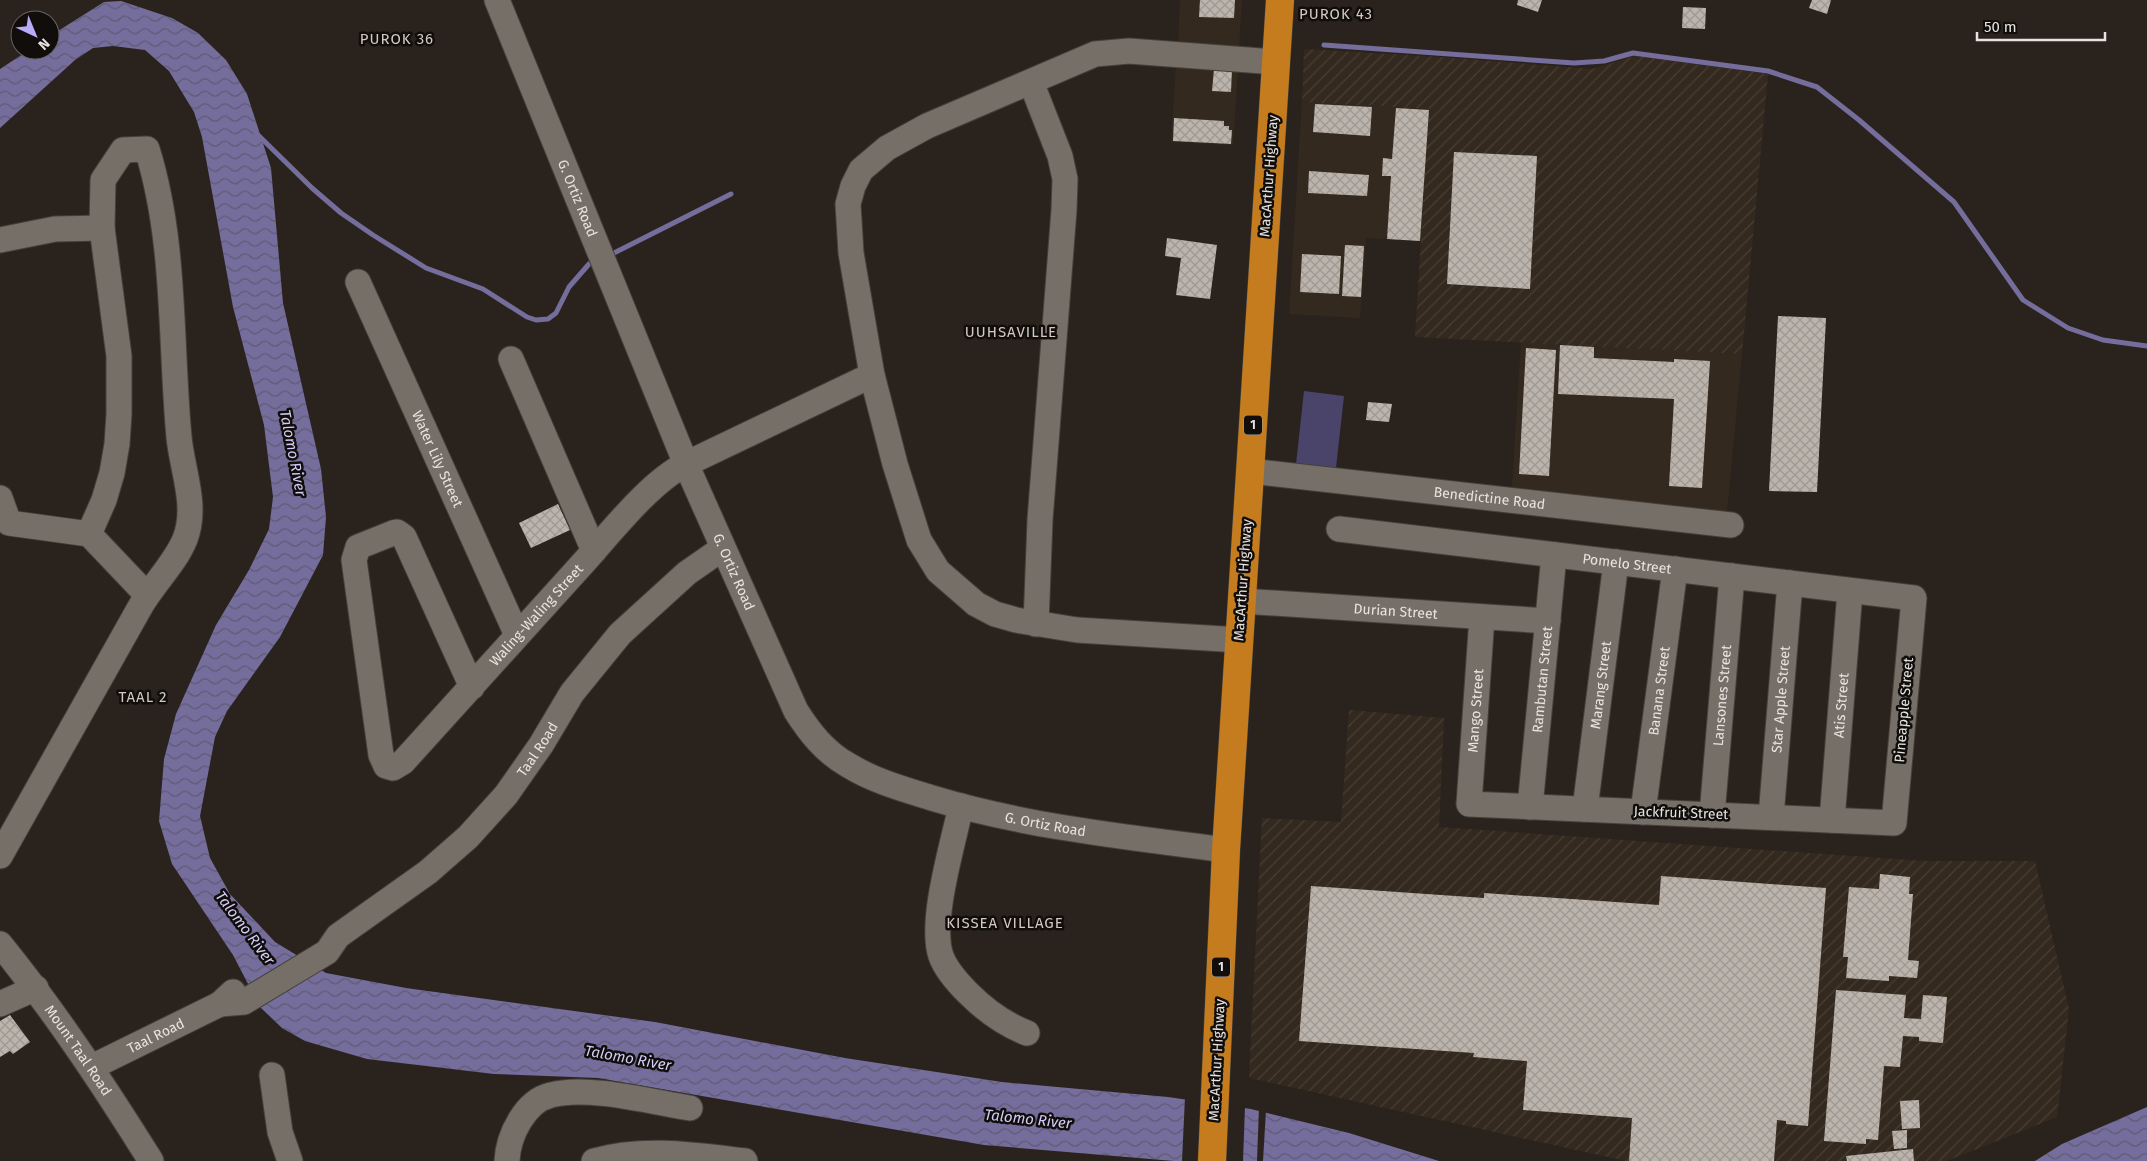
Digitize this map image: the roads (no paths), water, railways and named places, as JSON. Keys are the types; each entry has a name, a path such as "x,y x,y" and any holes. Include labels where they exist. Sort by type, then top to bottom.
{"highway":[{"name":"MacArthur Highway","path":"1212,1161 1226,850 1280,0"}],"street":[{"name":"G. Ortiz Road","path":"498,0 686,464 796,711 809,732 823,747 846,765 882,782 960,806 1048,826 1226,850"},
{"path":"1240,640 1078,630 1036,624 995,614 976,604 949,582 927,556 919,540 895,464 872,375 849,236 848,204 852,186 861,170 872,159 904,138 1080,59 1111,52 1149,52 1276,62"},
{"path":"1032,82 1054,135 1065,179 1040,520 1036,624"},
{"path":"0,856 147,595 185,540 190,512 189,494 180,439 169,264 157,182 147,149 123,150 103,180 102,228 118,349 119,414 112,473 89,534"},
{"path":"0,240 55,229 102,228"},
{"name":"Water Lily Street","path":"358,282 517,636"},
{"path":"511,359 594,550"},
{"name":"Waling-Waling Street","path":"472,686 404,537 397,532 358,547 354,560 381,754 383,761 390,768 403,762 472,686 594,550 654,487 674,470 872,375"},
{"name":"Benedictine Road","path":"1250,472 1730,525"},
{"path":"0,498 10,523 89,534 147,595"},
{"name":"Pomelo Street","path":"1338,528 1914,598"},
{"name":"Taal Road","path":"92,1067 233,998 328,942 428,872 468,837 506,795 541,745 572,693 620,634 687,573 723,548"},
{"name":"Rambutan Street","path":"1530,807 1554,555"},
{"name":"Marang Street","path":"1585,809 1616,562"},
{"name":"Banana Street","path":"1643,812 1675,569"},
{"name":"Lansones Street","path":"1712,815 1732,576"},
{"name":"Star Apple Street","path":"1771,817 1790,583"},
{"name":"Atis Street","path":"1832,820 1850,591"},
{"name":"Pineapple Street","path":"1894,823 1914,598"},
{"name":"Durian Street","path":"1242,601 1548,621"},
{"name":"Mango Street","path":"1469,804 1482,617"},
{"name":"Jackfruit Street","path":"1469,804 1894,823"},
{"path":"960,806 936,925 941,957 950,973 978,1003 1011,1026 1027,1033"},
{"name":"Mount Taal Road","path":"0,944 36,988 92,1067 151,1161"},
{"path":"0,1004 36,988"},
{"path":"272,1075 280,1132 290,1161"},
{"path":"507,1161 507,1146 516,1125 531,1108 550,1095 583,1092 690,1108"},
{"path":"594,1161 644,1153 694,1155 745,1161"}],"water":[{"name":"Talomo River","path":"121,1 172,18 198,33 226,60 247,94 271,168 283,303 321,469 326,517 323,555 280,637 227,711 215,737 200,816 210,858 230,894 275,942 326,973 406,988 655,1022 845,1058 1002,1082 1168,1097 1251,1109 1349,1133 1439,1161 1174,1161 984,1145 598,1078 494,1074 367,1059 305,1041 282,1028 260,1007 233,955 172,864 159,821 164,759 176,714 216,625 249,570 269,529 273,497 264,425 233,307 202,137 194,112 169,71 145,50 113,46 93,48 75,60 0,128 0,69 14,60 60,60 60,30 104,2"},
{"path":"2147,1107 2147,1161 2035,1161 2062,1144"}],"waterway":[{"path":"1324,45 1574,63 1604,61 1633,53 1768,71 1817,87 1859,120 1954,202 2023,300 2068,328 2103,340 2147,346"},
{"path":"256,133 312,188 341,213 373,235 426,268 483,289 527,317 536,320 548,319 556,313 569,287 589,264"},
{"path":"612,254 731,194"}],"district":[{"name":"PUROK 43","path":"1336,14"},
{"name":"PUROK 36","path":"397,39"},
{"name":"UUHSAVILLE","path":"1011,332"},
{"name":"TAAL 2","path":"143,697"},
{"name":"KISSEA VILLAGE","path":"1005,923"}]}
